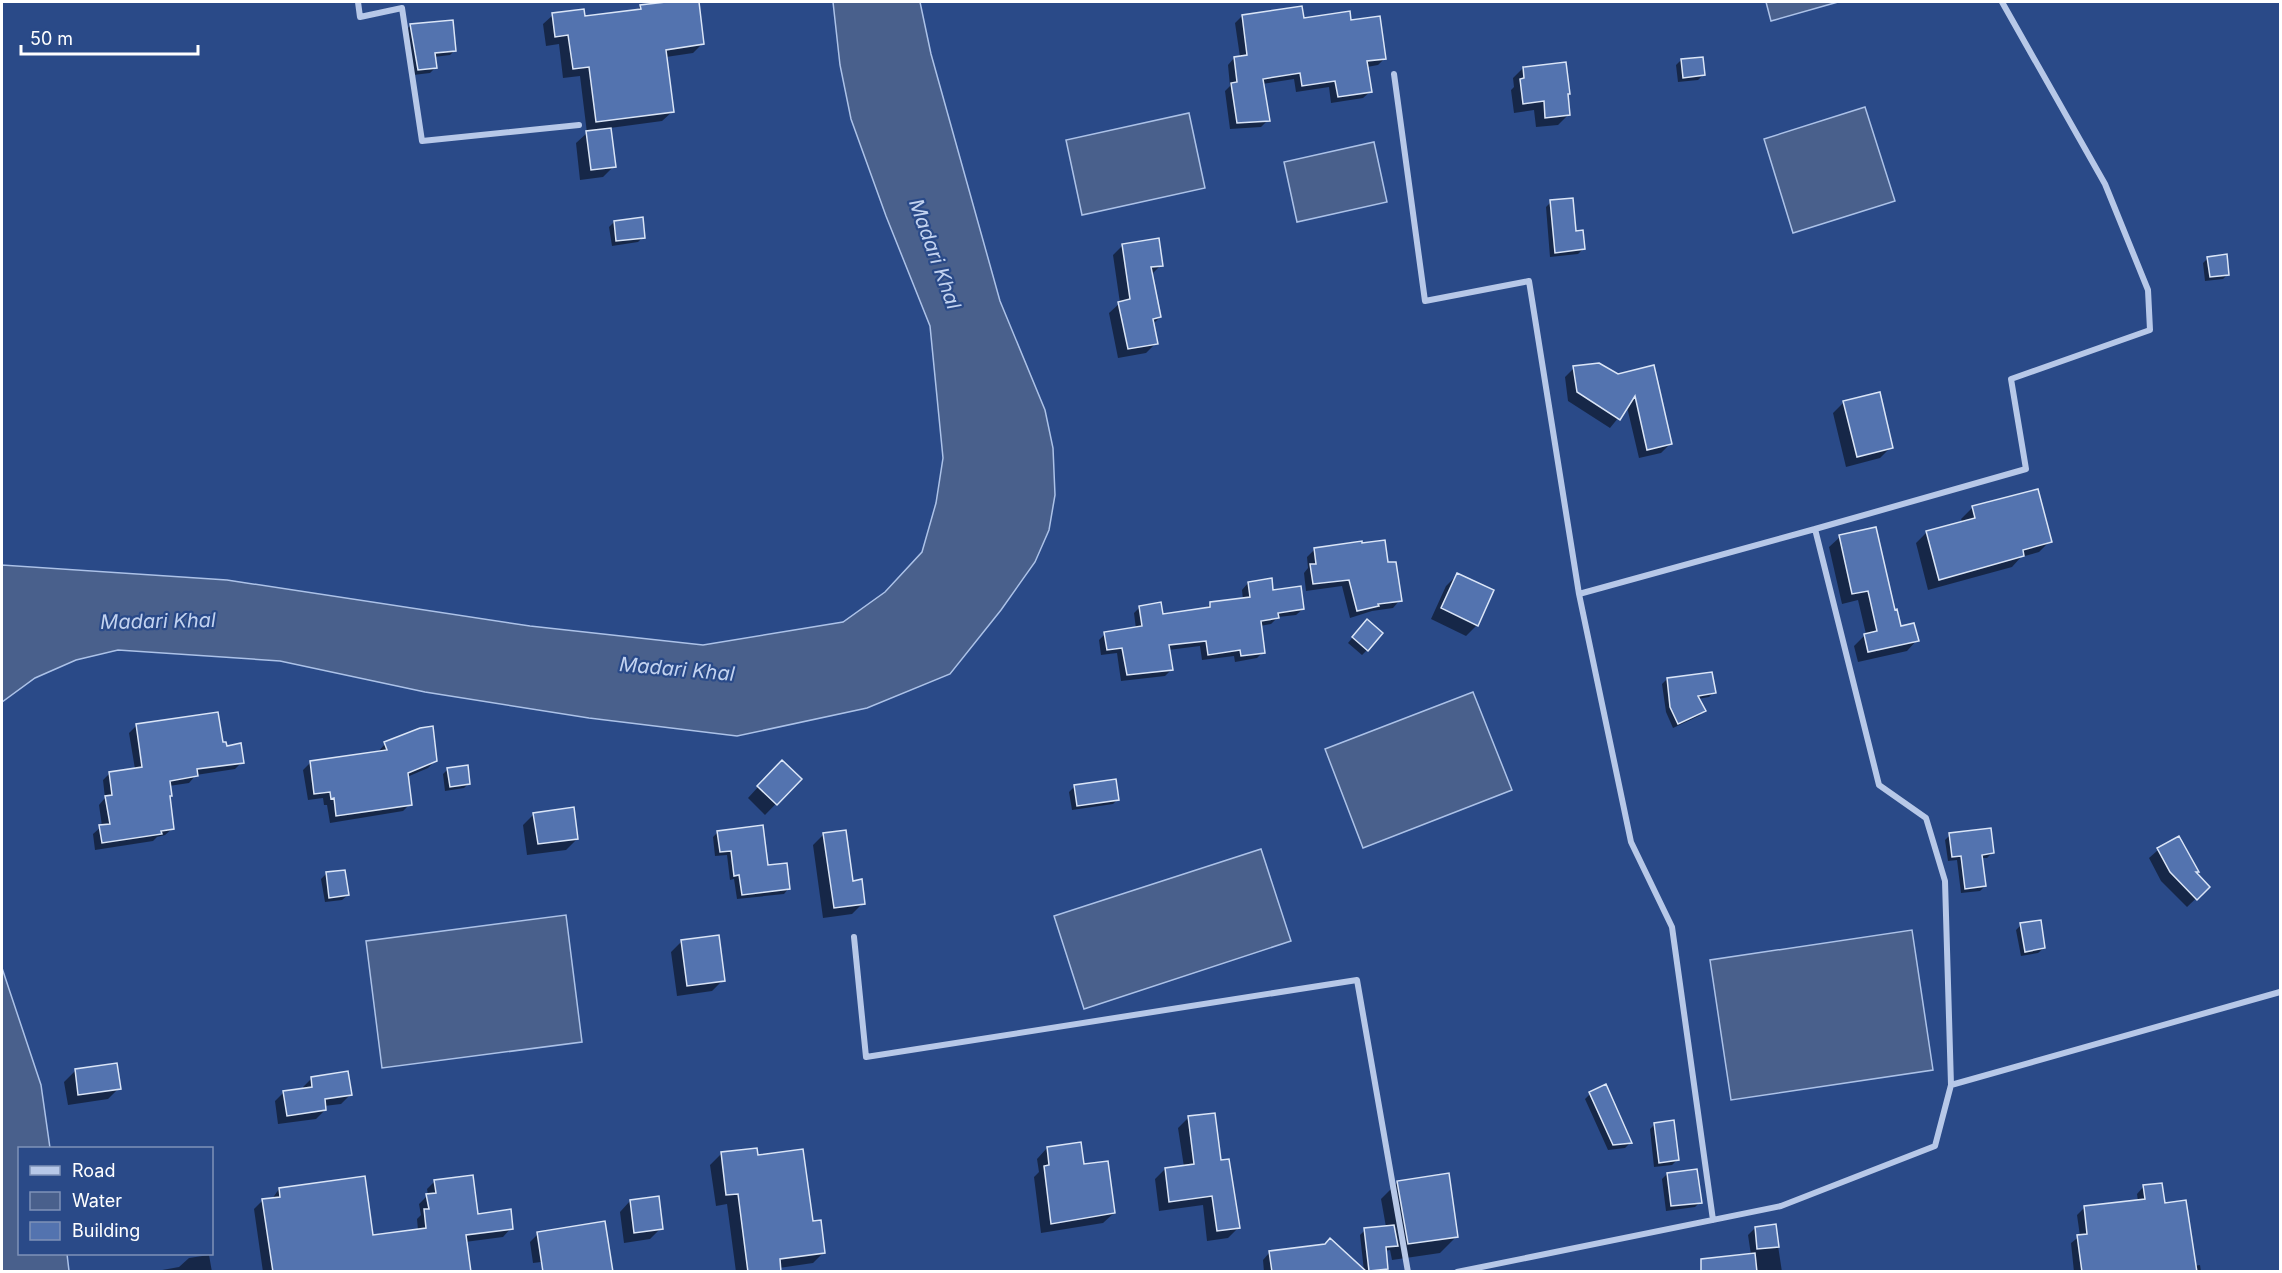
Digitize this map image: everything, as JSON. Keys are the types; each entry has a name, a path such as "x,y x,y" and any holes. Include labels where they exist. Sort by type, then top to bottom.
{"street":[{"path":"358,2 360,17 402,8 422,141 579,125"},
{"path":"1579,594 2026,470 2011,379 2150,330 2148,290 2105,184 2002,2"},
{"path":"1394,74 1425,300 1529,281 1579,594 1631,842 1672,927 1713,1220"},
{"path":"1457,1272 1781,1206 1935,1146 1952,1085 1945,881 1926,818 1879,785 1815,529"},
{"path":"854,937 866,1056 1357,980 1408,1272"},
{"path":"1952,1085 2280,992"}],"water":[{"name":"Madari Khal","path":"833,2 920,2 931,54 1000,301 1045,410 1053,448 1055,495 1049,530 1035,562 1001,610 950,674 867,708 737,736 589,718 425,692 280,661 118,650 76,660 35,678 2,702 2,565 227,580 530,626 703,645 843,622 885,592 922,552 936,503 943,458 930,326 886,216 851,119 840,65"},
{"path":"1766,2 1838,2 1771,21"},
{"path":"1865,107 1895,201 1793,233 1764,139"},
{"path":"1189,113 1205,188 1082,215 1066,140"},
{"path":"1374,142 1387,202 1297,222 1284,162"},
{"path":"1473,692 1512,790 1363,848 1325,749"},
{"path":"1261,849 1291,941 1084,1009 1054,916"},
{"path":"566,915 582,1042 382,1068 366,941"},
{"path":"1912,930 1933,1070 1731,1100 1710,960"},
{"path":"2,968 41,1085 50,1147 18,1147 18,1255 67,1255 69,1271 2,1271"}],"building":[{"path":"699,2 704,44 666,50 674,112 596,122 589,67 573,69 568,35 555,37 552,13 584,9 585,16 641,9 640,5"},
{"path":"1302,6 1304,18 1350,11 1351,20 1380,16 1386,59 1367,61 1372,92 1338,97 1335,81 1302,86 1300,73 1263,79 1270,121 1237,123 1231,83 1237,82 1234,57 1247,55 1242,15"},
{"path":"453,20 456,51 435,53 437,68 418,70 410,24"},
{"path":"1703,57 1705,75 1683,78 1681,59"},
{"path":"1566,62 1570,115 1545,118 1544,101 1523,104 1520,79 1524,78 1523,67"},
{"path":"611,128 616,167 591,170 586,131"},
{"path":"1573,198 1576,231 1583,230 1585,249 1555,253 1550,200"},
{"path":"643,217 645,238 616,241 614,221"},
{"path":"1159,238 1163,266 1151,267 1161,317 1153,319 1158,344 1128,349 1118,302 1130,299 1122,244"},
{"path":"2227,254 2229,275 2210,277 2207,257"},
{"path":"1599,363 1618,374 1654,365 1672,444 1647,450 1635,396 1620,420 1577,392 1573,366"},
{"path":"1880,392 1893,448 1857,457 1843,401"},
{"path":"2038,489 2052,542 2023,550 2024,556 1939,580 1926,531 1975,518 1972,506"},
{"path":"1876,527 1895,610 1897,609 1901,626 1914,623 1919,641 1868,652 1864,634 1877,631 1868,591 1852,594 1839,535"},
{"path":"1385,540 1388,562 1396,562 1402,601 1378,604 1379,606 1357,611 1349,580 1313,584 1310,564 1316,564 1314,548"},
{"path":"1457,573 1494,590 1478,626 1441,608"},
{"path":"1272,578 1273,590 1301,586 1304,609 1278,613 1279,618 1261,621 1265,653 1241,656 1240,650 1208,655 1206,641 1169,645 1173,670 1127,675 1122,648 1107,650 1104,632 1142,626 1139,606 1161,602 1163,614 1210,607 1210,602 1250,597 1248,582"},
{"path":"1367,619 1383,633 1368,651 1352,637"},
{"path":"1712,672 1716,693 1698,696 1706,711 1678,724 1670,707 1667,678"},
{"path":"218,712 223,742 226,742 227,746 241,743 244,763 197,769 198,776 170,781 174,829 161,831 162,834 102,843 99,825 110,824 105,796 112,795 109,772 142,767 136,724"},
{"path":"433,726 437,761 408,773 412,805 336,816 334,798 331,799 330,792 314,794 310,761 387,750 384,742 420,728"},
{"path":"782,760 802,779 777,805 757,786"},
{"path":"468,765 470,784 450,787 447,768"},
{"path":"1116,779 1119,800 1077,806 1074,785"},
{"path":"574,807 578,839 538,844 533,813"},
{"path":"763,825 768,865 787,863 790,889 742,895 739,875 734,876 731,851 720,852 717,831"},
{"path":"1991,828 1994,853 1982,855 1986,886 1965,889 1961,856 1952,857 1949,833"},
{"path":"846,830 853,881 862,879 865,904 834,908 823,833"},
{"path":"2179,836 2199,872 2196,872 2210,887 2197,900 2170,872 2157,848"},
{"path":"345,870 349,895 329,898 326,872"},
{"path":"2041,920 2045,948 2025,952 2020,923"},
{"path":"719,935 725,981 687,986 681,940"},
{"path":"117,1063 121,1089 78,1095 75,1069"},
{"path":"348,1071 352,1095 325,1099 326,1110 287,1116 283,1091 312,1087 311,1077"},
{"path":"1606,1084 1632,1143 1613,1145 1589,1092"},
{"path":"1215,1113 1221,1160 1229,1159 1240,1228 1217,1231 1212,1196 1169,1202 1165,1168 1194,1164 1188,1116"},
{"path":"1674,1120 1679,1160 1659,1163 1654,1123"},
{"path":"1081,1142 1084,1164 1108,1161 1115,1213 1051,1224 1044,1166 1049,1165 1047,1147"},
{"path":"757,1148 758,1155 803,1149 813,1221 821,1220 825,1253 780,1259 781,1272 748,1272 738,1194 726,1195 721,1152"},
{"path":"1697,1169 1702,1203 1671,1206 1667,1173"},
{"path":"1449,1173 1458,1237 1408,1244 1397,1181"},
{"path":"473,1175 478,1214 511,1209 513,1229 466,1235 471,1272 273,1272 262,1199 280,1197 279,1188 365,1176 373,1235 426,1228 424,1209 429,1209 426,1194 436,1193 434,1180"},
{"path":"2162,1183 2165,1203 2186,1200 2197,1272 2082,1272 2077,1235 2087,1234 2084,1206 2145,1199 2143,1185"},
{"path":"659,1196 663,1229 634,1233 630,1200"},
{"path":"605,1221 613,1272 543,1272 537,1232"},
{"path":"1776,1224 1779,1247 1757,1249 1755,1227"},
{"path":"1394,1225 1398,1246 1386,1247 1388,1269 1369,1271 1364,1228"},
{"path":"1330,1238 1367,1272 1272,1272 1269,1251 1325,1244"},
{"path":"1755,1253 1757,1272 1701,1272 1701,1259"}]}
